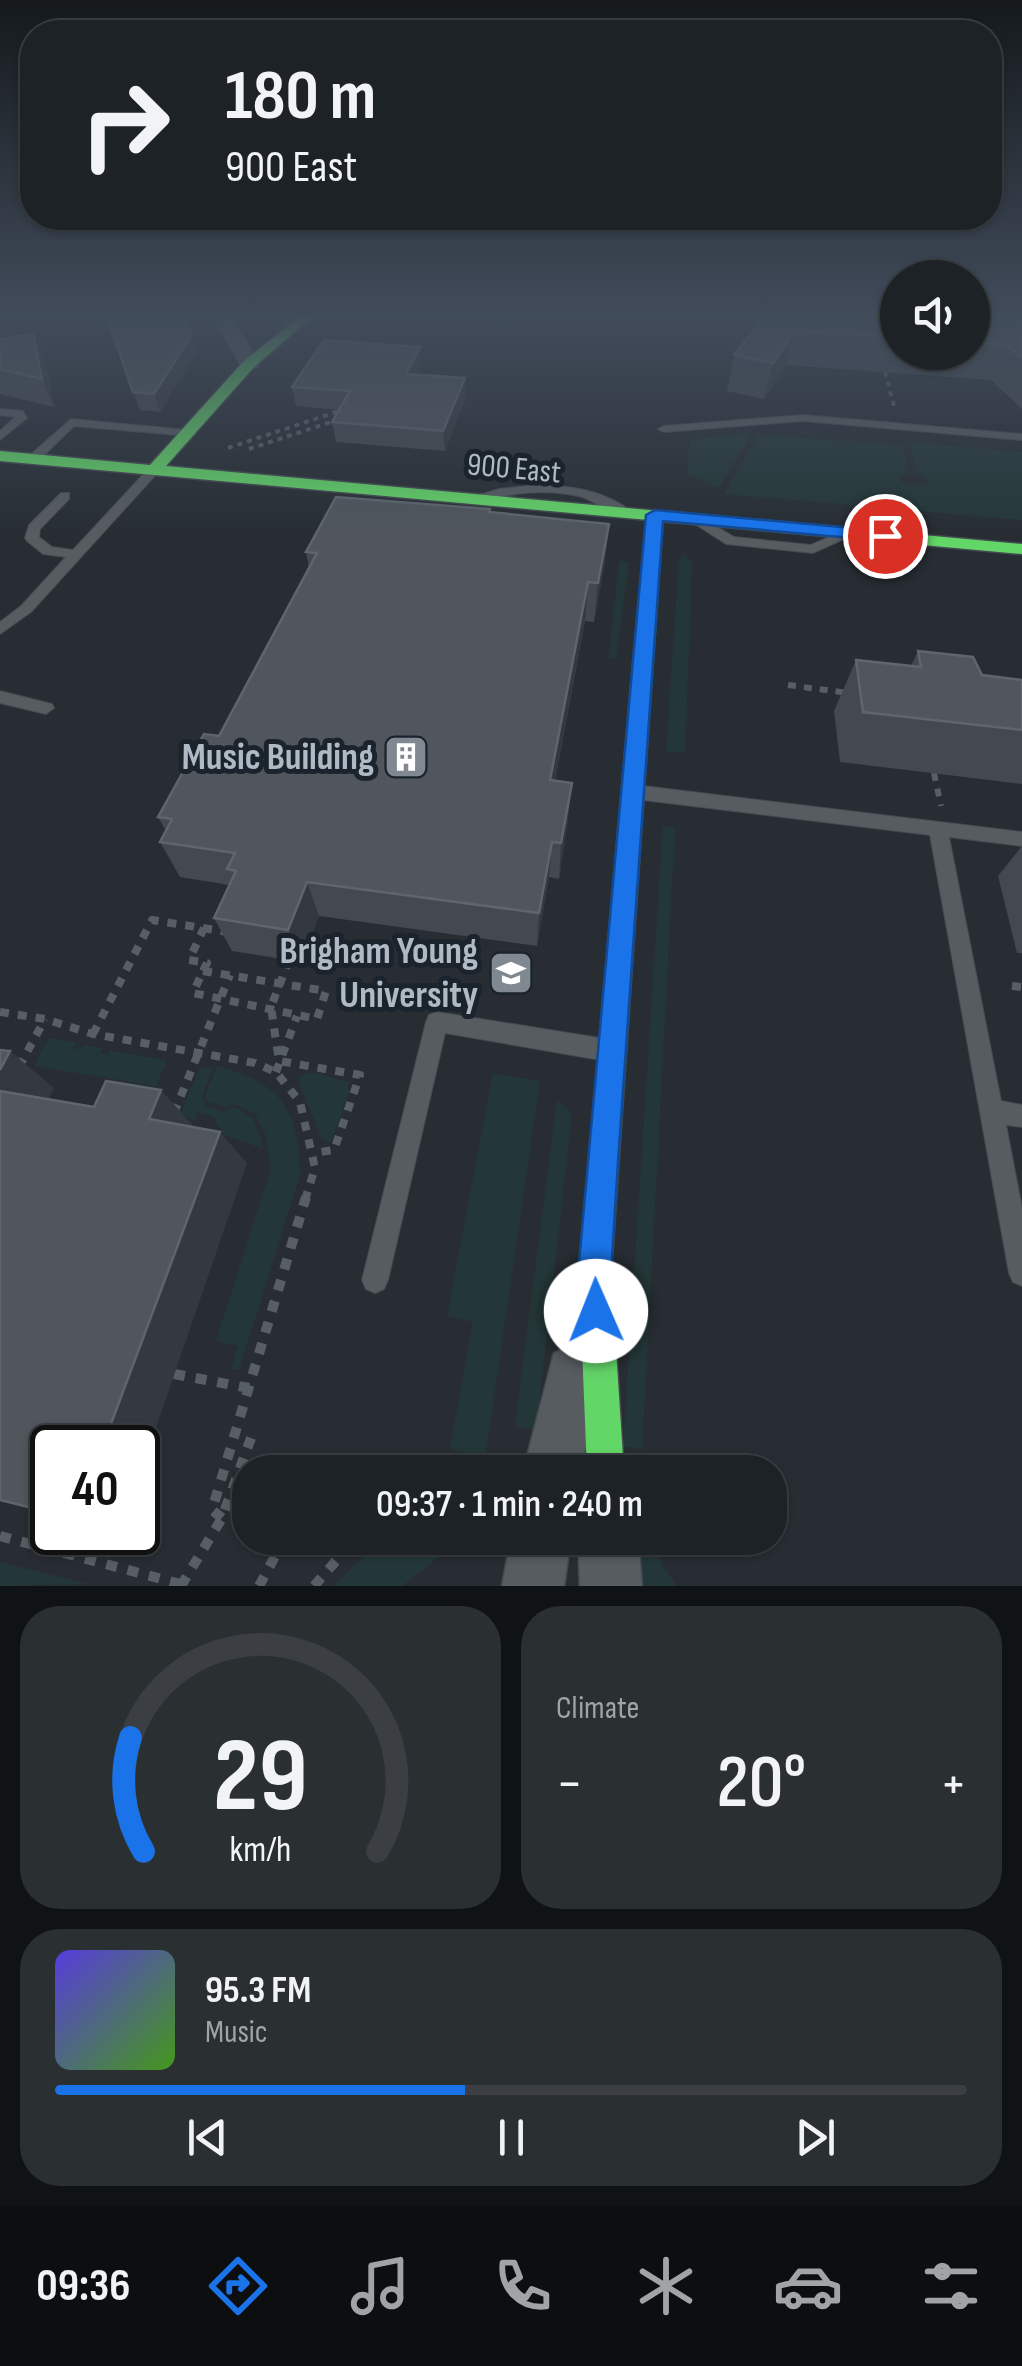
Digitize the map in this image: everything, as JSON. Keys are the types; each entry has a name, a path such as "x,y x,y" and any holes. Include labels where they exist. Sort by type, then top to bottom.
{"street":[{"path":"155,469 228,388"},
{"name":"900 East","path":"0,456 1022,549"},
{"path":"604,1455 595,1274 655,515"},
{"path":"556,1455 595,1274"},
{"path":"533,1586 538,1555"},
{"path":"609,1555 611,1586"}],"lane":[{"path":"0,412 19,413 21,418 0,437"},
{"path":"664,429 803,418 1022,437"},
{"path":"34,458 71,422 189,433"},
{"path":"0,629 26,609 155,469"},
{"path":"65,496 34,528 32,538 48,551 75,554"},
{"path":"0,697 46,708"},
{"path":"632,791 939,818 1022,839"},
{"path":"939,818 1022,1273"},
{"path":"375,1280 437,1022 611,1051"},
{"path":"992,1111 1022,1116"}],"path":[{"path":"889,388 896,413"},
{"path":"212,453 342,410"},
{"path":"233,454 350,417"},
{"path":"788,686 856,694"},
{"path":"934,774 939,818"},
{"path":"93,1034 152,920 240,934"},
{"path":"203,971 326,992 317,1019 193,993 207,962 189,960 204,928"},
{"path":"222,1518 212,1510 315,1168 300,1102 278,1066 271,1007 288,960"},
{"path":"170,1121 230,975"},
{"path":"0,1012 45,1019 93,1034 256,1063 360,1075 334,1150 314,1153"},
{"path":"278,1066 298,1016"},
{"path":"11,1081 45,1019"},
{"path":"174,1374 250,1388"},
{"path":"0,1536 184,1585 222,1518 251,1438"},
{"path":"259,1586 276,1555"},
{"path":"314,1586 341,1555"}],"shaded area":[{"path":"752,433 719,488 688,474 689,440"},
{"path":"758,436 899,445 903,447 909,474 900,476 902,483 928,485 926,475 916,473 910,442 1022,452 1022,520 724,494"},
{"path":"684,552 692,562 685,753 666,752 679,560"},
{"path":"619,561 629,562 616,659 609,658"},
{"path":"663,826 675,828 642,1450 623,1446"},
{"path":"49,1038 76,1043 73,1048 81,1050 84,1045 102,1048 100,1053 108,1055 110,1051 167,1060 156,1086 34,1066"},
{"path":"217,1066 256,1080 271,1090 290,1115 299,1151 300,1174 239,1370 231,1369 238,1346 216,1341 271,1169 266,1136 255,1114 236,1104 227,1107 208,1102 205,1096"},
{"path":"200,1067 213,1068 202,1097 205,1106 223,1112 235,1107 253,1118 264,1149 224,1135 213,1116 198,1112 195,1122 181,1113"},
{"path":"309,1072 348,1082 349,1093 331,1142 320,1138 299,1082 298,1077"},
{"path":"493,1073 540,1081 485,1455 450,1449 473,1322 447,1316"},
{"path":"557,1100 572,1114 536,1430 515,1426"},
{"path":"366,1555 441,1555 402,1586 334,1586"},
{"path":"622,1555 658,1555 677,1586 636,1586"},
{"path":"0,1562 88,1584 0,1586"}],"building":[{"path":"132,388 158,388 154,394 133,392"},
{"path":"307,388 461,388 443,431 332,422 350,391"},
{"name":"Music Building","path":"336,497 490,509 489,512 609,524 598,583 588,582 550,780 572,783 561,843 552,842 539,913 307,882 288,930 214,918 236,871 227,869 235,853 160,842 172,819 158,817 204,734 219,736 317,553 306,552"},
{"path":"918,651 973,657 982,675 1022,680 1022,730 863,712 856,660 921,667"},
{"path":"0,1050 10,1051 0,1070"},
{"path":"106,1081 161,1090 149,1119 220,1132 111,1425 30,1425 30,1508 0,1500 0,1091 94,1107"}],"traffic: fast":[{"path":"155,469 228,388"},
{"path":"0,456 1022,549"},
{"path":"604,1455 595,1273 641,687"}],"traffic: slow":[{"path":"641,687 655,515"}],"place":[{"name":"Music Building","path":"406,757"},
{"name":"Brigham Young University","path":"511,973"}],"route":[{"path":"596,1311 603,1162 655,515 885,536"}]}
